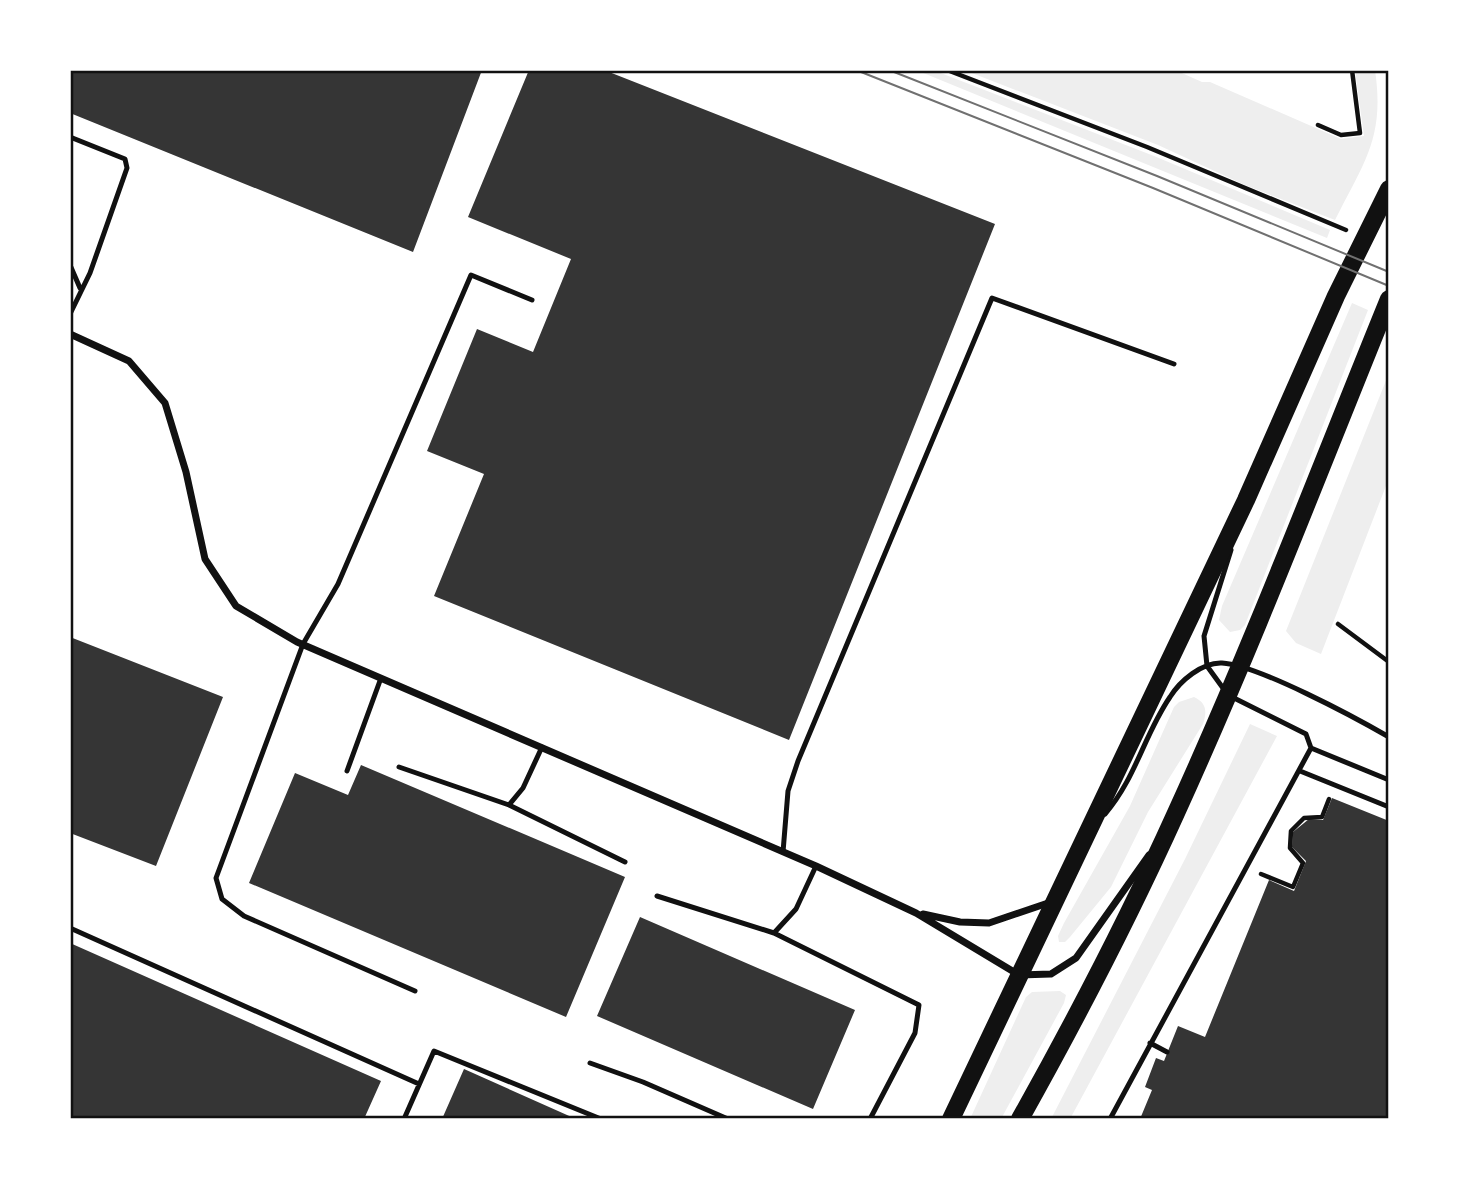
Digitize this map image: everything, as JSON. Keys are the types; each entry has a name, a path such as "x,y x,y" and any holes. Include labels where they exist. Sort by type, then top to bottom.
{"main road":[{"path":"951,1119 1246,500 1336,296 1360,232 1389,190"},
{"path":"1020,1119 1076,1018 1176,815 1240,667 1386,308"}],"street":[{"path":"70,334 129,361 165,403 186,472 205,559 236,606 303,644 816,866 916,913 1019,975 1051,974 1076,958 1176,815"},
{"path":"916,913 960,922 989,923 1053,901"}],"lane":[{"path":"70,137 114,153 125,159 127,168 90,273 70,314"},
{"path":"70,265 80,289"},
{"path":"415,991 244,915 222,900 216,878 303,644 338,584 471,275 532,300"},
{"path":"783,852 788,791 798,761 992,298 1174,364"},
{"path":"1110,1119 1311,748 1306,734 1228,695 1207,666 1205,636 1246,500"},
{"path":"1084,837 1124,792 1170,696 1196,671 1207,666 1221,663 1240,667 1305,694 1389,737"},
{"path":"347,771 381,678"},
{"path":"509,805 523,788 542,747"},
{"path":"1311,748 1389,780"},
{"path":"399,767 509,805 625,862"},
{"path":"1300,771 1389,807"},
{"path":"774,933 796,909 816,866"},
{"path":"657,896 774,933 919,1004 915,1033 870,1119"},
{"path":"70,929 419,1084"},
{"path":"1150,1043 1167,1052"},
{"path":"404,1119 434,1051 601,1119"},
{"path":"590,1063 643,1082 728,1119"}],"path":[{"path":"947,70 1147,147 1252,193 1360,232"},
{"path":"1318,125 1341,135 1360,132 1352,70"},
{"path":"1338,624 1389,662"},
{"path":"1247,868 1293,887 1303,863 1290,848 1291,831 1304,818 1322,817 1331,794"}],"shaded area":[{"path":"916,70 933,70 1154,156 1330,230 1327,238"},
{"path":"964,70 1175,70 1202,82 1210,82 1341,139 1364,136 1355,70 1375,70 1377,114 1370,149 1335,220 1245,185 1158,145"},
{"path":"1352,303 1368,310 1245,625 1240,630 1230,632 1219,620 1222,606"},
{"path":"1389,373 1389,478 1321,654 1296,643 1286,631"},
{"path":"1194,697 1205,708 1203,724 1148,812 1111,887 1070,937 1065,942 1059,942 1058,936 1064,923 1130,806 1174,707 1179,702"},
{"path":"1250,724 1277,736 1070,1119 1051,1119 1185,859"},
{"path":"1060,991 1066,995 1064,1003 1001,1119 970,1119 1026,997 1032,992"}],"building":[{"path":"70,70 482,70 413,252 70,113"},
{"path":"529,70 604,70 995,224 789,740 434,596 484,474 427,451 477,329 533,352 571,259 468,217"},
{"path":"70,637 223,697 156,866 70,833"},
{"path":"361,765 625,877 566,1017 249,883 295,773 348,795"},
{"path":"1332,798 1389,821 1389,1119 1140,1119 1152,1090 1145,1087 1156,1058 1164,1061 1178,1026 1205,1037 1269,880 1294,891 1306,861 1292,847 1293,832 1309,819 1323,820"},
{"path":"640,917 855,1010 813,1109 597,1016"},
{"path":"70,943 381,1081 364,1119 70,1119"},
{"path":"464,1069 576,1119 442,1119"}],"tram line":[{"path":"856,70 1153,188 1389,286"},
{"path":"889,70 1157,176 1389,272"}]}
